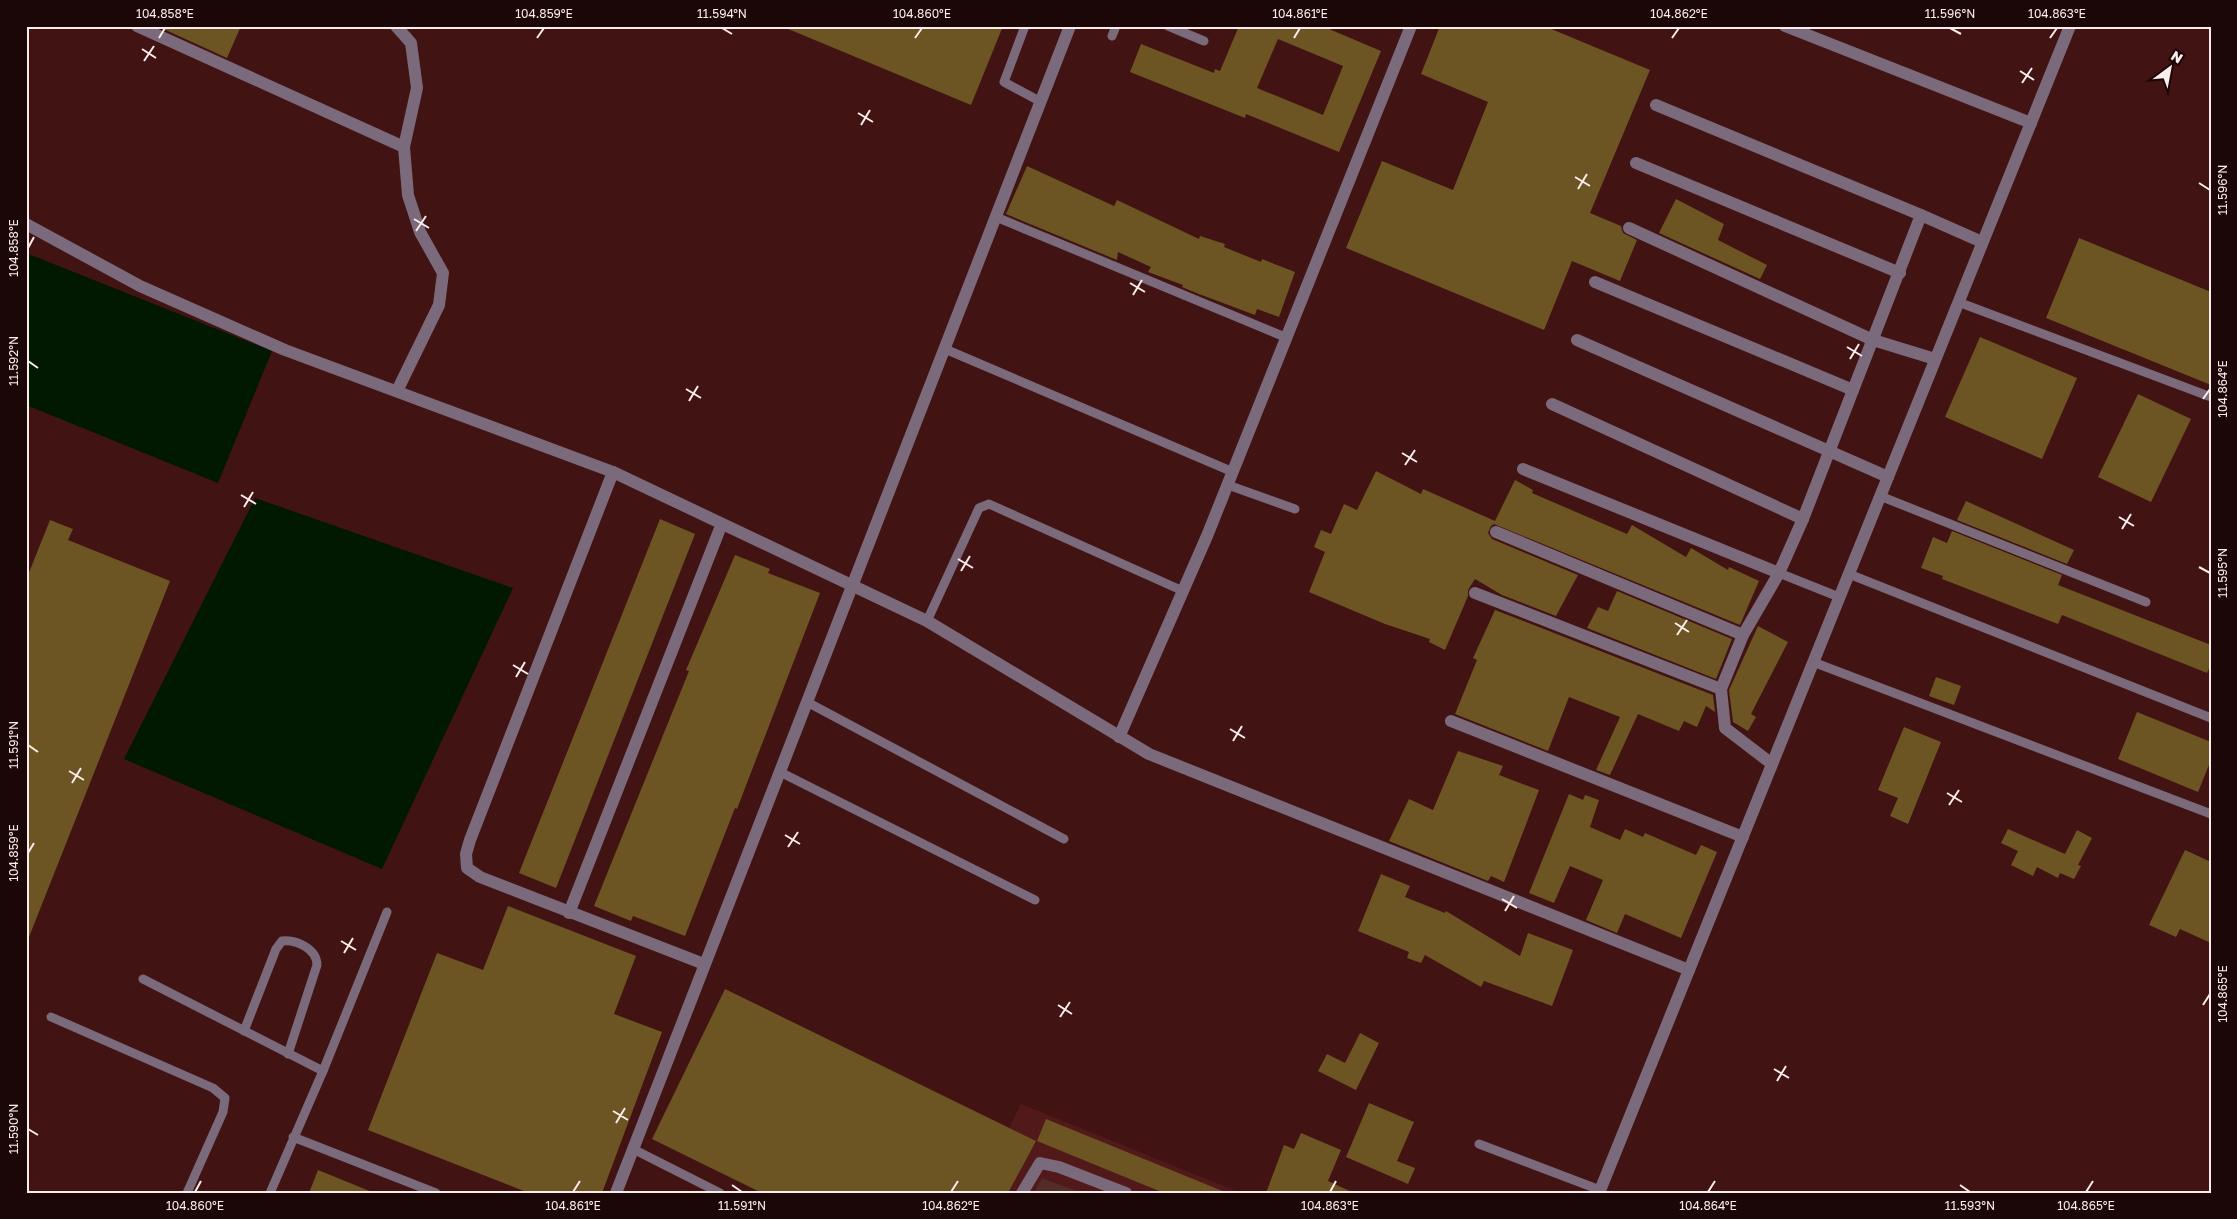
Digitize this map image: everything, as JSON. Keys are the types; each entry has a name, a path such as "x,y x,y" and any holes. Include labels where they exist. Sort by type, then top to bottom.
{"street":[{"path":"137,26 404,147"},
{"path":"396,26 411,43 418,88 404,147 408,195 417,223 443,273 439,305 397,390"},
{"path":"616,1193 1070,26"},
{"path":"1118,737 1228,485 1285,337 1411,26"},
{"path":"1785,26 2030,123"},
{"path":"1600,1192 2070,26"},
{"path":"1656,105 1982,242"},
{"path":"1636,163 1900,273"},
{"path":"1772,764 1725,728 1721,689 1742,635 1779,573 1803,519 1921,215"},
{"path":"26,224 140,286 285,350 397,390 613,472 721,526 927,621 1118,737 1150,754 1689,970"},
{"path":"1630,228 1873,340 1935,359"},
{"path":"1595,282 1853,390"},
{"path":"1577,340 1888,478"},
{"path":"1552,404 1803,519"},
{"path":"1523,469 1779,573"},
{"path":"613,472 466,854 468,868 480,877 704,964"},
{"path":"569,913 721,526"},
{"path":"1496,532 1742,635"},
{"path":"1475,593 1721,689"},
{"path":"1451,721 1743,837"},
{"path":"1022,1193 1040,1163 1059,1167 1126,1193"}],"lane":[{"path":"1026,26 1004,82 1040,102"},
{"path":"1112,36 1116,26"},
{"path":"1168,26 1204,42"},
{"path":"996,217 1285,337"},
{"path":"1958,302 2211,397"},
{"path":"945,349 1233,472"},
{"path":"1228,485 1294,509"},
{"path":"1880,496 2146,602"},
{"path":"927,621 979,508 989,504 1183,590"},
{"path":"1779,573 1839,597"},
{"path":"1848,574 2211,718"},
{"path":"1813,662 2211,814"},
{"path":"807,702 1064,839"},
{"path":"780,772 1035,900"},
{"path":"270,1193 323,1071 386,912"},
{"path":"244,1031 276,949 282,941 288,940 313,951 317,957 318,964 288,1054"},
{"path":"143,979 323,1071"},
{"path":"51,1018 213,1088 225,1098 224,1112 187,1193"},
{"path":"294,1137 436,1193"},
{"path":"1479,1144 1600,1192"},
{"path":"633,1148 720,1193"}],"shaded area":[{"path":"26,253 272,351 218,483 26,405"},
{"path":"255,498 513,588 382,869 124,759"},
{"path":"1021,1104 1241,1193 976,1193"},
{"path":"1042,1178 1082,1193 1034,1193"}],"building":[{"path":"157,26 241,26 227,58"},
{"path":"781,26 1003,26 971,105"},
{"path":"1239,26 1322,26 1381,51 1339,152 1246,114 1245,118 1130,72 1141,44 1214,73 1215,69 1220,71","holes":["1278,39 1343,66 1323,115 1257,88"]},
{"path":"1440,26 1544,26 1650,70 1590,213 1621,226 1623,233 1637,240 1620,281 1572,261 1544,330 1346,248 1382,161 1453,190 1488,102 1421,74"},
{"path":"1027,166 1114,206 1117,200 1199,239 1200,236 1225,244 1224,247 1261,262 1262,259 1295,272 1279,317 1257,309 1255,315 1199,294 1182,287 1183,285 1148,272 1151,267 1118,252 1117,260 1006,214"},
{"path":"1676,199 1724,224 1718,240 1767,265 1760,279 1659,233"},
{"path":"2079,238 2211,292 2211,385 2046,318"},
{"path":"1980,337 2077,378 2042,459 1945,417"},
{"path":"2138,394 2191,419 2151,502 2098,477"},
{"path":"1376,471 1421,494 1423,489 1495,521 1515,480 1533,490 1532,493 1627,534 1632,525 1686,557 1691,548 1728,570 1729,567 1759,581 1740,625 1494,524 1488,533 1492,539 1578,575 1556,616 1502,595 1475,579 1468,590 1468,596 1445,650 1429,642 1430,639 1385,624 1309,592 1325,552 1314,547 1321,530 1331,534 1344,504 1357,510"},
{"path":"1966,501 2074,550 2067,564 1957,520"},
{"path":"660,519 695,534 556,888 519,873"},
{"path":"50,520 73,529 68,540 170,581 27,942 26,580"},
{"path":"1952,531 2062,575 2058,585 2211,645 2211,664 2207,673 2062,615 2058,624 1942,579 1943,576 1921,568 1933,537 1947,543"},
{"path":"735,555 770,569 768,573 820,593 737,809 735,808 685,936 633,916 631,921 594,906 689,671 686,670"},
{"path":"1617,591 1732,639 1716,679 1587,628 1598,607 1608,611"},
{"path":"1495,610 1713,695 1715,712 1706,706 1697,727 1684,721 1679,731 1638,714 1610,775 1596,770 1620,717 1569,697 1548,751 1455,714 1477,660 1473,658"},
{"path":"1758,626 1788,642 1751,714 1756,717 1748,731 1733,722 1729,690"},
{"path":"1936,677 1961,686 1954,705 1929,696"},
{"path":"2137,712 2211,742 2211,760 2198,792 2118,759"},
{"path":"1904,727 1941,742 1908,824 1890,816 1898,798 1878,790"},
{"path":"1458,751 1503,766 1499,775 1539,790 1504,882 1491,876 1488,881 1389,841 1409,799 1433,810"},
{"path":"1569,794 1583,800 1585,795 1599,800 1590,827 1620,840 1625,829 1643,837 1645,833 1696,855 1701,845 1717,852 1681,938 1625,914 1617,933 1586,920 1603,880 1570,866 1554,903 1529,893"},
{"path":"2008,829 2065,854 2077,830 2092,838 2078,865 2081,866 2074,879 2060,873 2058,878 2037,867 2033,876 2011,865 2018,851 2001,843"},
{"path":"2185,850 2211,862 2211,943 2180,929 2176,937 2149,925"},
{"path":"1381,874 1410,886 1405,897 1445,913 1446,911 1520,956 1528,933 1573,950 1552,1006 1484,981 1481,987 1425,955 1421,963 1407,958 1409,952 1358,931"},
{"path":"508,906 636,956 614,1014 662,1032 602,1193 529,1193 368,1130 437,953 483,970"},
{"path":"725,989 1036,1141 1008,1193 762,1193 652,1139"},
{"path":"1360,1033 1379,1043 1356,1090 1318,1071 1327,1054 1345,1063"},
{"path":"1369,1103 1414,1122 1397,1161 1415,1168 1408,1184 1346,1157"},
{"path":"1046,1119 1225,1193 1164,1193 1037,1141"},
{"path":"1301,1133 1341,1150 1328,1181 1354,1193 1266,1193 1284,1145 1294,1149"},
{"path":"318,1170 372,1192 372,1193 309,1193"}]}
